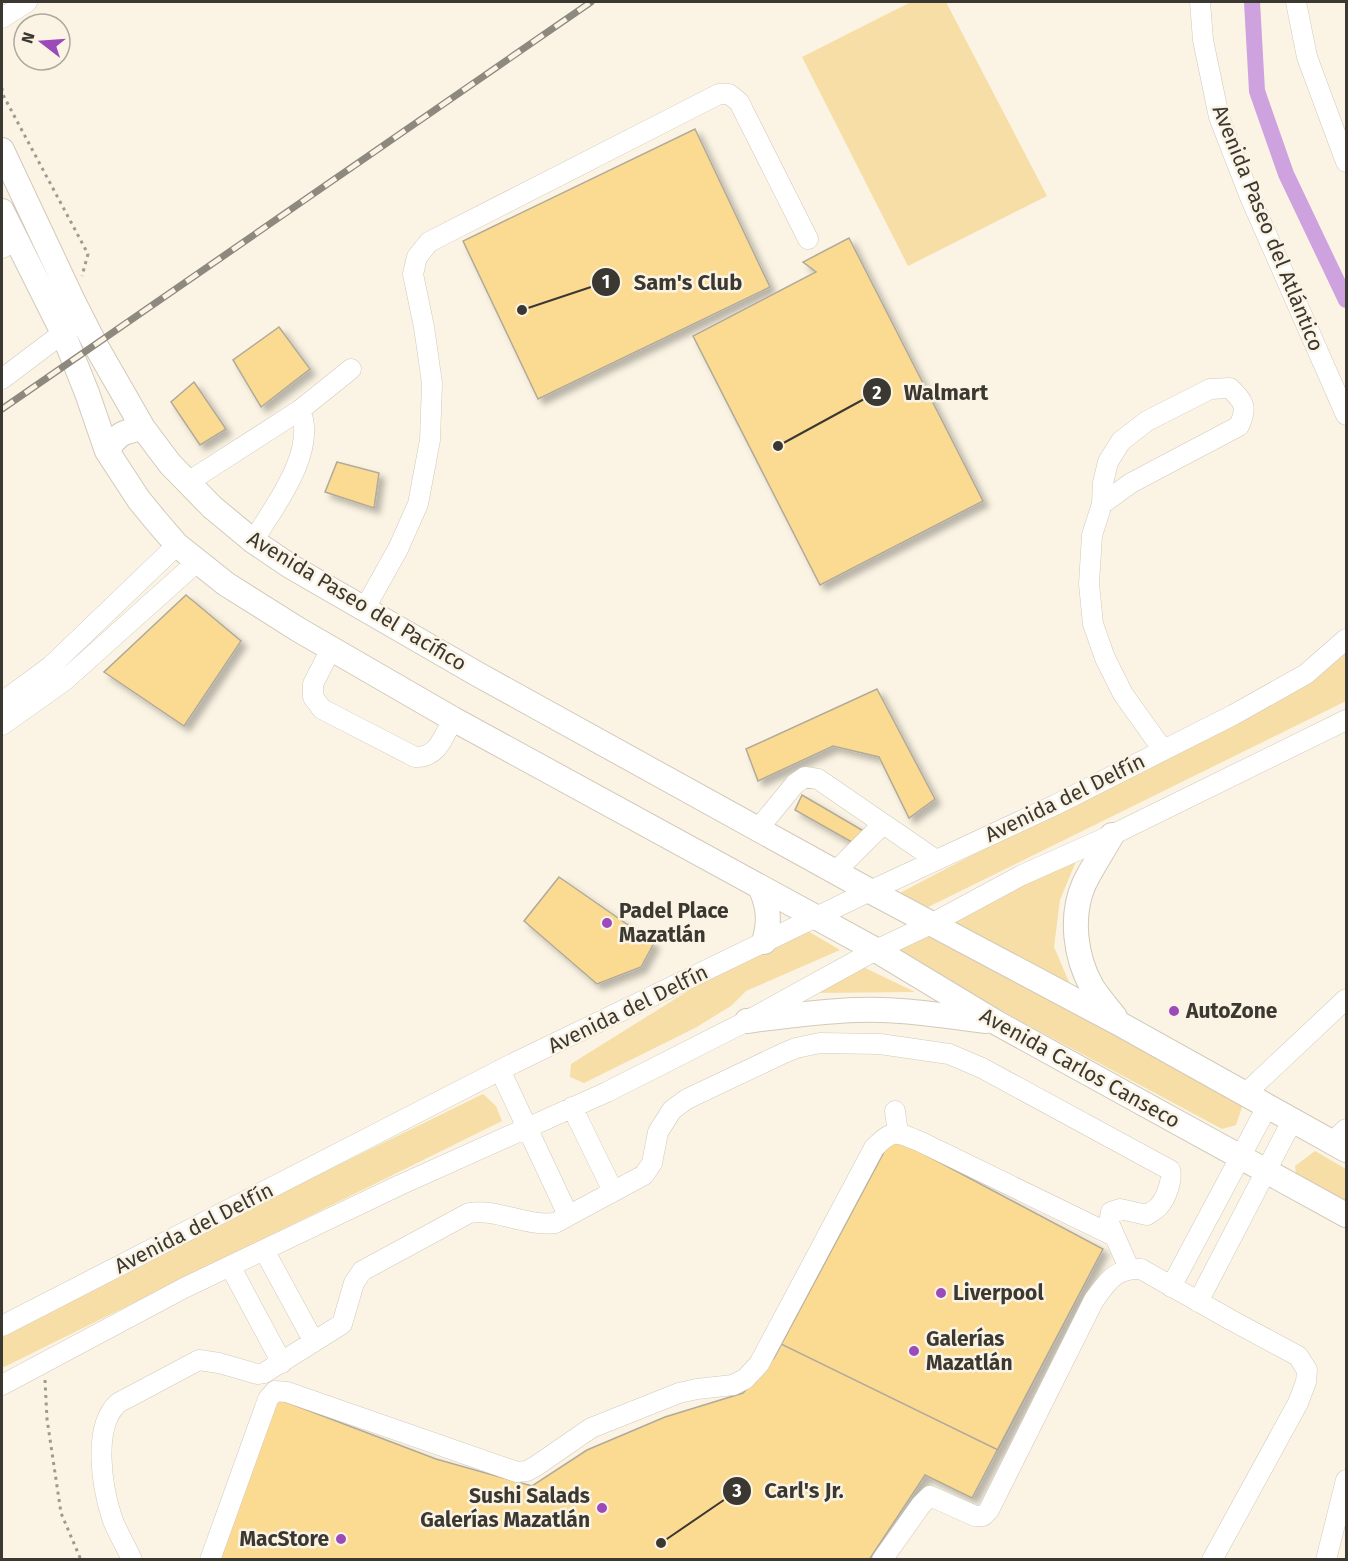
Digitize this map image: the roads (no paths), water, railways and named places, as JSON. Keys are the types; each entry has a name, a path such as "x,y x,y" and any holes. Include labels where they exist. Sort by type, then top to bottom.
{"main road":[{"name":"Avenida Paseo del Pacífico","path":"2,150 74,303 143,428 170,464 212,507 290,566 479,675 870,891"},
{"path":"2,211 9,244 63,333 107,451 139,501 177,545 226,584 331,649 453,719 816,919"},
{"path":"107,451 114,439 121,433 143,428"},
{"path":"1112,835 1083,885 1075,920 1084,970 1093,988 1120,1024"},
{"path":"761,889 768,906 769,917 769,927 764,942"},
{"path":"870,891 1120,1024 1268,1106 1342,1140"},
{"name":"Avenida Carlos Canseco","path":"816,919 876,950 997,1023 1347,1215"},
{"path":"747,1022 812,1012 859,1010 912,1011 997,1023"}],"street":[{"path":"2,18 27,2"},
{"name":"Avenida Paseo del Atlántico","path":"1200,2 1203,40 1219,117 1250,197 1347,415"},
{"path":"1296,2 1307,57 1347,162"},
{"path":"365,608 398,549 418,504 430,440 432,383 413,274 417,257 429,242 719,94 729,94 739,102 808,239"},
{"path":"2,379 63,333"},
{"path":"188,482 300,410 351,369"},
{"path":"1102,504 1131,483 1239,426 1244,414 1243,401 1230,388 1210,389 1147,421 1121,441 1108,462 1103,483 1102,504 1092,535 1089,584 1093,624 1105,658 1124,694 1163,750"},
{"path":"253,540 281,496 299,461 305,433 304,418 300,410"},
{"path":"2,702 51,666 177,545"},
{"path":"2,725 64,681 198,561"},
{"name":"Avenida del Delfín","path":"2,1326 500,1070 870,891 1055,805 1233,715 1306,674 1347,639"},
{"path":"331,649 313,684 313,697 322,709 415,757 426,758 435,752 453,719"},
{"path":"2,1385 184,1288 527,1127 607,1092 747,1022 876,950 931,924 1022,875 1112,835 1347,720"},
{"path":"758,829 795,783 805,777 818,779 936,860"},
{"path":"835,872 883,824"},
{"path":"1246,1093 1347,999"},
{"path":"132,1560 112,1518 104,1482 103,1431 110,1410 118,1403 199,1360 257,1374 264,1373 342,1324 354,1283 362,1271 469,1213 480,1211 544,1225 555,1223 644,1174 652,1163 658,1132 672,1110 687,1099 796,1048 820,1043 880,1044 949,1054 1039,1098 1170,1170 1171,1181 1161,1205 1147,1215 1120,1209 1111,1212 1109,1223 1129,1268"},
{"path":"500,1070 568,1215"},
{"path":"1171,1287 1268,1106"},
{"path":"572,1107 612,1191"},
{"path":"895,1111 898,1133"},
{"path":"1198,1302 1293,1119"},
{"path":"210,1560 268,1399 275,1391 287,1392 517,1472 536,1467 591,1428 627,1413 679,1393 733,1385 745,1379 759,1364 874,1148 884,1137 898,1133 930,1146 1114,1236"},
{"path":"264,1250 314,1342"},
{"path":"230,1266 282,1363"},
{"path":"882,1560 930,1496 975,1516 983,1516 989,1510 1094,1300 1109,1279 1129,1268 1141,1269 1298,1356 1307,1370 1306,1382 1298,1402 1212,1560"},
{"path":"1326,1560 1347,1480"}],"waterway":[{"path":"1252,2 1257,91 1286,174 1346,300"}],"railway":[{"path":"2,409 591,2"}],"place":[{"name":"Sam's Club","path":"522,310"},
{"name":"Walmart","path":"778,446"},
{"name":"Padel Place Mazatlán","path":"607,923"},
{"name":"AutoZone","path":"1174,1011"},
{"name":"Liverpool","path":"941,1293"},
{"name":"Galerías Mazatlán","path":"914,1351"},
{"name":"Sushi Salads Galerías Mazatlán","path":"602,1508"},
{"name":"MacStore","path":"341,1539"},
{"name":"Carl's Jr.","path":"661,1543"}]}
